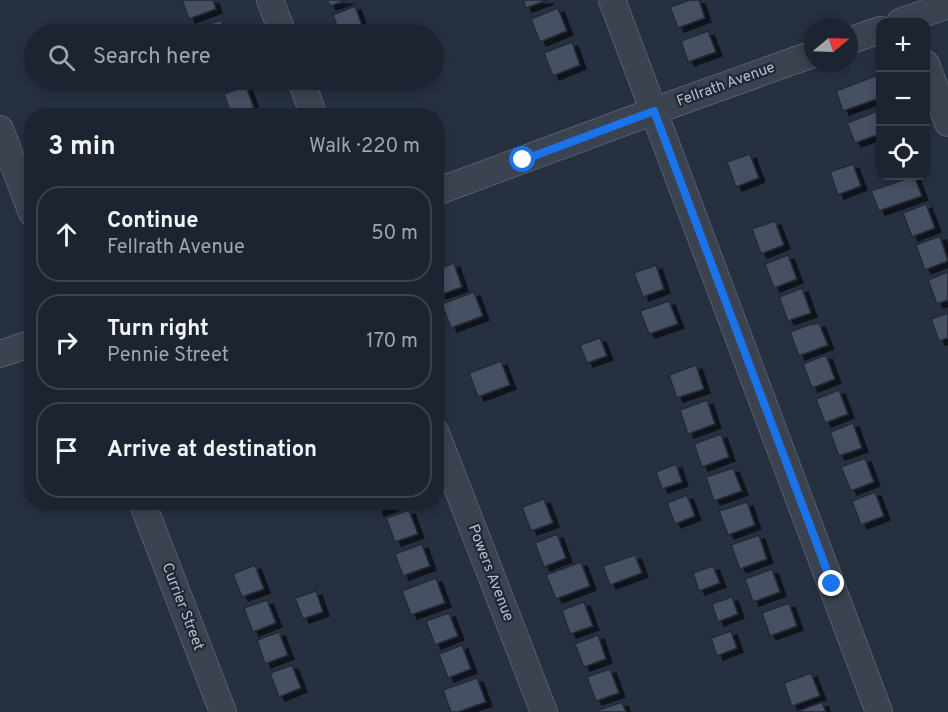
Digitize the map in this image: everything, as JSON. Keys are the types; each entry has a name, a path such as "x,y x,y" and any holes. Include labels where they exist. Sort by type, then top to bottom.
{"street":[{"path":"270,0 280,24"},
{"path":"612,0 879,712"},
{"path":"905,16 948,4"},
{"path":"858,38 876,31"},
{"name":"Fellrath Avenue","path":"444,189 804,57"},
{"path":"929,72 948,123"},
{"path":"305,90 311,108"},
{"path":"0,129 24,192"},
{"path":"0,354 24,346"},
{"name":"Powers Avenue","path":"444,454 544,712"},
{"name":"Currier Street","path":"145,510 223,712"}],"building":[{"path":"182,0 213,0 216,9 189,19"},
{"path":"327,0 347,0 330,6"},
{"path":"523,0 548,0 526,8"},
{"path":"690,0 699,0 705,18 678,28 670,7"},
{"path":"355,6 361,24 336,24 333,15"},
{"path":"558,8 567,31 540,42 531,19"},
{"path":"221,20 222,24 210,24"},
{"path":"708,31 716,52 688,62 681,41"},
{"path":"572,42 580,65 553,76 544,53"},
{"path":"876,76 876,99 843,111 836,91"},
{"path":"235,90 247,90 254,108 229,108 224,94"},
{"path":"876,112 876,135 855,143 847,123"},
{"path":"750,154 759,178 736,187 727,162"},
{"path":"853,164 861,186 838,195 830,172"},
{"path":"903,180 916,180 922,196 879,211 871,191"},
{"path":"926,204 935,228 912,237 903,213"},
{"path":"775,221 784,245 761,254 752,229"},
{"path":"940,236 948,261 925,270 916,245"},
{"path":"788,255 797,279 774,288 765,264"},
{"path":"454,263 462,287 444,294 444,267"},
{"path":"656,265 664,289 643,297 634,273"},
{"path":"948,272 948,300 937,304 928,280"},
{"path":"802,288 811,313 788,321 779,297"},
{"path":"474,292 483,316 451,328 444,303"},
{"path":"669,301 678,324 649,334 640,311"},
{"path":"948,313 948,338 939,341 931,319"},
{"path":"819,323 828,345 799,356 790,332"},
{"path":"600,338 607,356 587,363 580,345"},
{"path":"826,355 835,379 812,388 803,364"},
{"path":"501,361 510,385 478,397 469,373"},
{"path":"696,365 704,389 677,398 669,375"},
{"path":"839,390 848,414 825,423 816,399"},
{"path":"707,400 715,424 688,434 680,410"},
{"path":"853,423 862,448 839,456 830,432"},
{"path":"721,434 729,457 702,467 694,444"},
{"path":"865,458 874,482 851,491 841,467"},
{"path":"676,464 682,482 662,489 656,472"},
{"path":"733,468 742,491 714,501 706,477"},
{"path":"875,492 884,516 861,525 852,501"},
{"path":"687,495 695,516 675,524 667,503"},
{"path":"544,499 553,523 531,531 522,507"},
{"path":"747,502 755,525 728,535 719,511"},
{"path":"409,510 418,534 395,542 386,518"},
{"path":"557,534 566,558 544,567 535,543"},
{"path":"759,535 767,559 740,569 731,545"},
{"path":"422,544 430,566 403,576 395,554"},
{"path":"635,555 642,573 610,585 603,566"},
{"path":"581,562 590,586 556,599 546,575"},
{"path":"255,565 264,589 242,597 233,574"},
{"path":"713,566 720,583 699,591 693,573"},
{"path":"772,569 780,592 753,602 745,579"},
{"path":"436,578 445,603 411,615 402,591"},
{"path":"316,591 323,612 303,619 295,598"},
{"path":"732,597 738,614 718,622 712,604"},
{"path":"267,600 276,623 253,632 244,608"},
{"path":"584,602 593,626 570,634 562,610"},
{"path":"789,603 797,626 770,636 762,613"},
{"path":"449,613 458,636 435,645 426,621"},
{"path":"731,631 737,648 717,656 711,638"},
{"path":"279,632 288,655 265,664 257,640"},
{"path":"598,635 606,659 584,667 575,644"},
{"path":"462,645 471,669 448,678 439,654"},
{"path":"292,665 301,688 279,697 270,673"},
{"path":"610,669 619,693 596,701 587,677"},
{"path":"811,673 820,696 792,706 784,683"},
{"path":"477,678 486,702 458,712 451,712 443,690"},
{"path":"622,702 626,712 600,712 599,710"},
{"path":"822,702 826,712 796,712"}],"route":[{"path":"523,160 654,111 832,584"}]}
